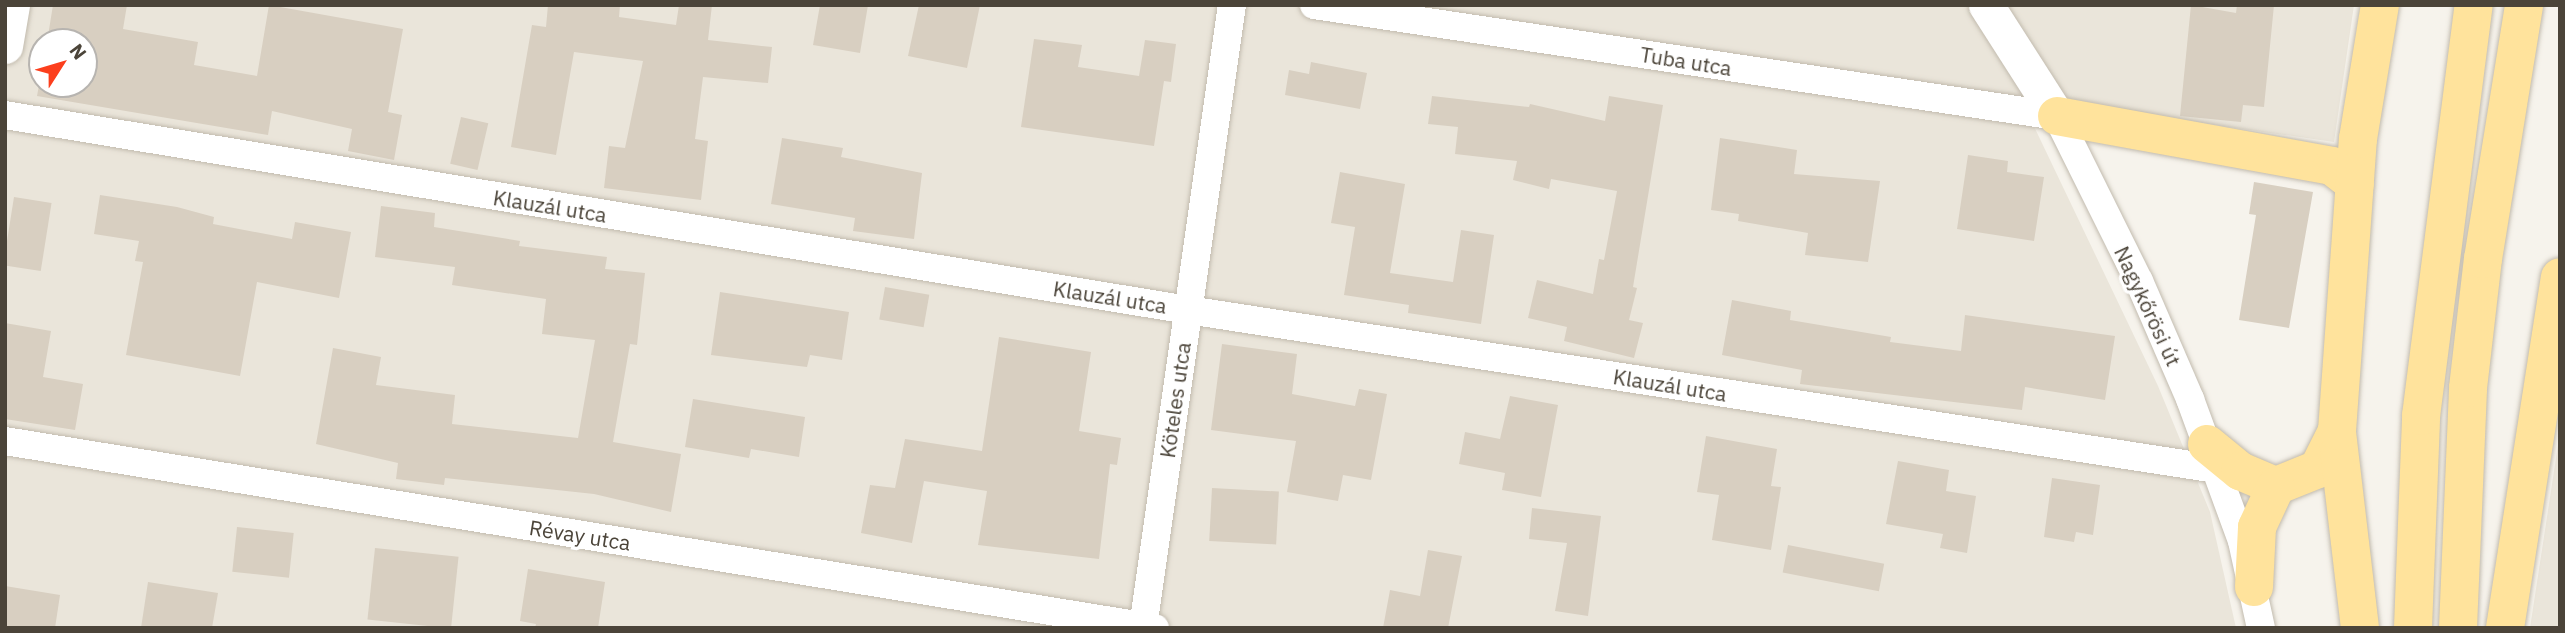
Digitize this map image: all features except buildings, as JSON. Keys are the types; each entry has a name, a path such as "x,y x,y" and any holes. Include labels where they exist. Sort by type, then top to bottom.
{"main road":[{"path":"2360,628 2337,432 2355,184 2380,5"},
{"path":"2413,628 2421,416 2474,5"},
{"path":"2458,628 2468,388 2483,259 2524,5"},
{"path":"2057,116 2333,166 2355,184"},
{"path":"2505,628 2560,277"},
{"path":"2254,587 2257,527 2276,486 2318,469 2337,432"},
{"path":"2212,456 2276,486"}],"street":[{"path":"5,46 11,5"},
{"name":"Köteles utca","path":"1147,627 1188,310 1232,5"},
{"name":"Tuba utca","path":"1314,5 2057,116"},
{"name":"Nagykőrösi út","path":"1986,5 2057,116 2139,281 2212,456 2254,587 2261,628"},
{"name":"Klauzál utca","path":"5,115 1188,310 2212,456"},
{"name":"Révay utca","path":"5,441 1147,627"}],"shaded area":[{"path":"5,5 2354,5 2334,142 2020,97 2158,386 2210,512 2236,628 5,628"},
{"path":"2560,432 2560,628 2530,628"}]}
